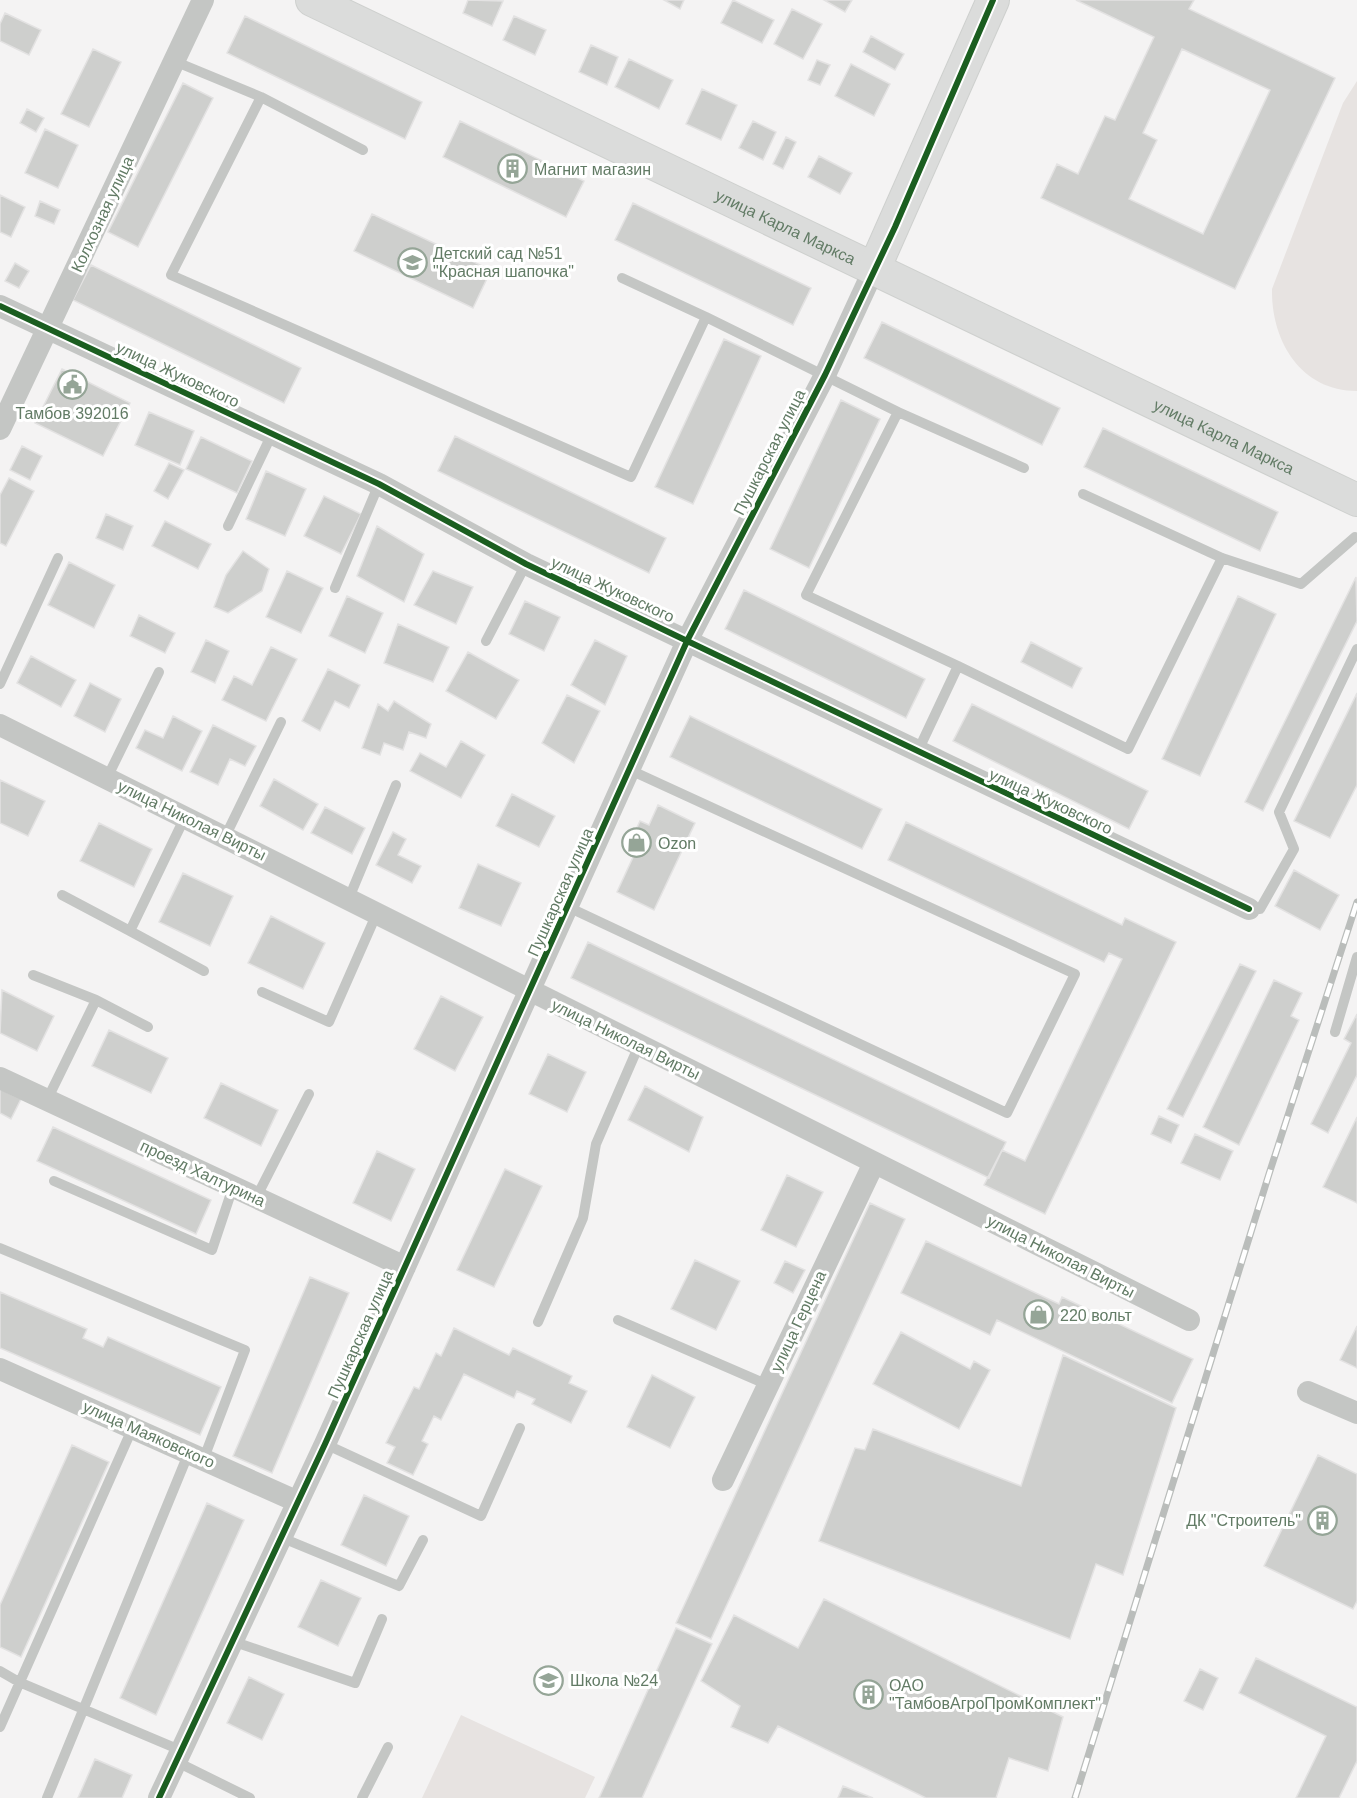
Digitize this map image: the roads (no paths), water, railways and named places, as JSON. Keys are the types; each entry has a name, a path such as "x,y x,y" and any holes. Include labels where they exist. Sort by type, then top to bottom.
{"main road":[{"name":"улица Карла Маркса","path":"312,0 1357,500"},
{"name":"Пушкарская улица","path":"874,269 993,0"}],"street":[{"name":"Колхозная улица","path":"0,429 203,0"},
{"name":"Пушкарская улица","path":"159,1798 296,1501 325,1444 688,639 825,375 874,269"},
{"name":"улица Жуковского","path":"0,306 379,484 526,564 688,639 917,753 1249,909"},
{"name":"улица Николая Вирты","path":"0,725 1189,1320"},
{"name":"проезд Халтурина","path":"0,1078 405,1268"},
{"name":"улица Герцена","path":"723,1480 874,1162"},
{"name":"улица Маяковского","path":"0,1369 133,1426 296,1501"},
{"path":"1308,1392 1357,1413"}],"lane":[{"path":"174,61 261,97 363,150"},
{"path":"261,97 171,275 631,477 706,317"},
{"path":"622,278 898,412 1024,468"},
{"path":"898,412 806,595 1128,749 1222,558"},
{"path":"228,526 272,434"},
{"path":"335,588 379,484"},
{"path":"1083,494 1222,558 1301,584 1356,536"},
{"path":"0,684 58,558"},
{"path":"486,641 526,564"},
{"path":"1249,909 1260,909 1294,849 1279,812 1357,649"},
{"path":"917,753 958,666"},
{"path":"107,778 159,672"},
{"path":"225,837 281,722"},
{"path":"568,907 1007,1113 1075,974 630,770"},
{"path":"349,898 396,785"},
{"path":"130,931 185,817"},
{"path":"62,895 204,971"},
{"path":"262,992 329,1022 378,913"},
{"path":"1335,1032 1357,957"},
{"path":"33,975 96,1000 148,1027"},
{"path":"47,1100 96,1000"},
{"path":"538,1322 583,1218 596,1144 639,1045"},
{"path":"256,1198 309,1094"},
{"path":"54,1181 212,1250 233,1187"},
{"path":"0,1248 245,1350 47,1798"},
{"path":"618,1320 768,1385"},
{"path":"0,1727 133,1426"},
{"path":"325,1444 481,1516 520,1428"},
{"path":"280,1537 399,1586 423,1540"},
{"path":"231,1640 355,1683 382,1619"},
{"path":"0,1671 19,1682 85,1709 178,1756 250,1798"},
{"path":"362,1798 388,1747"}],"railway":[{"path":"1075,1798 1269,1174 1357,902"}],"place":[{"name":"Магнит магазин","path":"513,169"},
{"name":"Детский сад №51 \"Красная шапочка\"","path":"412,262"},
{"name":"Тамбов 392016","path":"72,385"},
{"name":"Ozon","path":"637,843"},
{"name":"220 вольт","path":"1039,1315"},
{"name":"ДК \"Строитель\"","path":"1322,1520"},
{"name":"Школа №24","path":"549,1680"},
{"name":"ОАО \"ТамбовАгроПромКомплект\"","path":"868,1694"}]}
